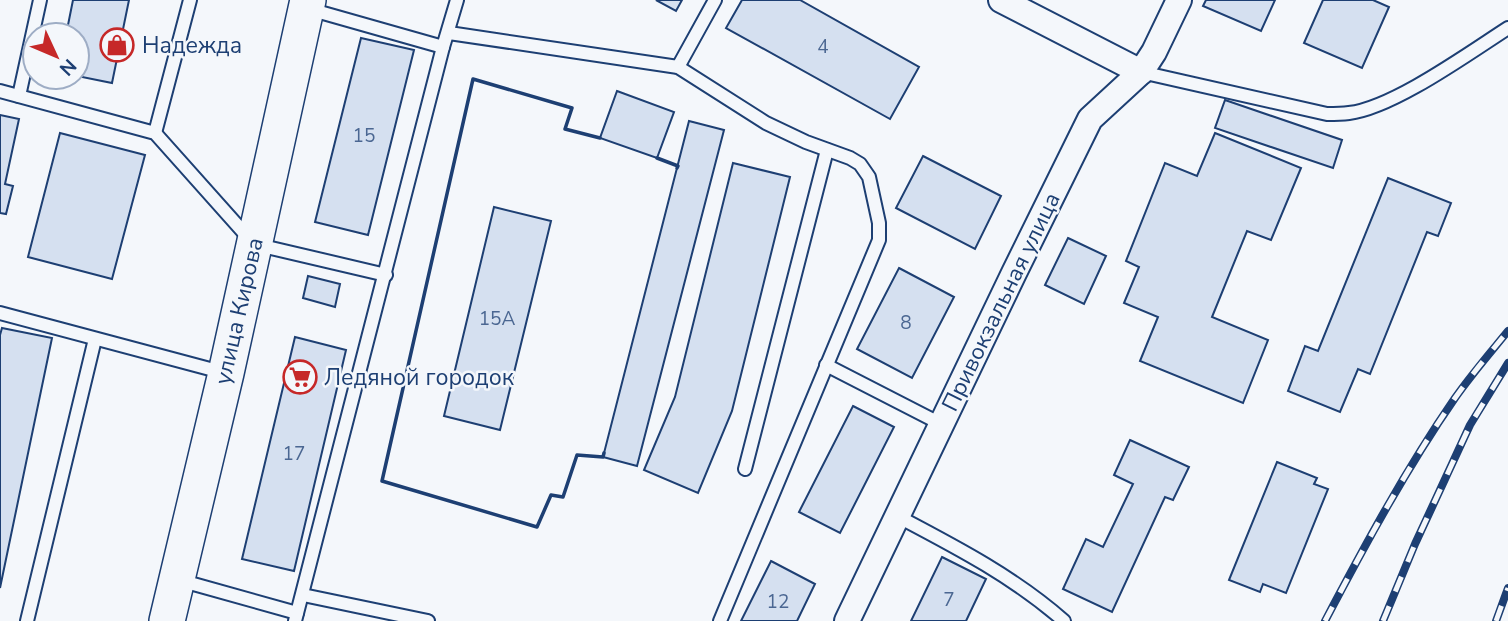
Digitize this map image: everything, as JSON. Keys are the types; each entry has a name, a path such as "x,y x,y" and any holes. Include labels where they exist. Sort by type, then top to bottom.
{"main road":[{"name":"улица Кирова","path":"167,621 226,373 307,4"}],"street":[{"path":"1001,0 1140,72"},
{"name":"Привокзальная улица","path":"847,621 1090,120 1140,72 1154,52 1179,0"}],"lane":[{"path":"19,96 40,0"},
{"path":"155,133 190,0"},
{"path":"177,579 296,617 457,0"},
{"path":"678,66 715,0"},
{"path":"307,4 443,47"},
{"path":"1140,72 1326,114 1350,113 1403,93 1508,28"},
{"path":"449,33 678,66 766,123 860,164 869,177 879,240 720,621"},
{"path":"0,91 155,133 254,244 386,275"},
{"path":"745,469 827,150"},
{"path":"0,313 226,373"},
{"path":"27,621 95,339"},
{"path":"827,365 941,424"},
{"path":"897,516 986,563 1043,602 1064,621"},
{"path":"303,595 428,621"}],"building":[{"path":"73,0 129,0 112,83 91,79 91,21 69,21"},
{"path":"656,0 682,0 676,11"},
{"path":"742,0 800,0 919,67 890,119 726,28"},
{"path":"1206,0 1275,0 1261,31 1203,6"},
{"path":"1323,0 1373,0 1389,7 1362,68 1304,43"},
{"path":"361,38 414,50 368,235 315,222"},
{"path":"617,91 674,112 657,158 600,138"},
{"path":"1225,100 1342,140 1333,168 1215,128"},
{"path":"0,115 19,119 5,184 13,186 6,214 0,213"},
{"path":"689,121 724,130 637,466 603,457"},
{"path":"60,133 145,155 112,279 28,257"},
{"path":"1215,133 1301,168 1271,240 1247,231 1212,317 1268,340 1243,403 1140,361 1158,317 1124,303 1139,267 1126,261 1165,163 1197,176"},
{"path":"923,156 1001,196 975,249 896,208"},
{"path":"733,163 790,177 732,411 698,493 644,470 675,397"},
{"path":"1388,178 1451,203 1438,236 1427,232 1370,374 1358,369 1340,412 1288,391 1305,346 1318,351"},
{"path":"494,207 551,221 500,430 444,416"},
{"path":"1068,238 1106,256 1084,304 1045,285"},
{"path":"899,268 954,297 912,378 857,349"},
{"path":"308,276 340,284 335,307 303,298"},
{"path":"2,328 52,338 0,588 0,335"},
{"path":"295,337 346,350 294,571 242,559"},
{"path":"853,406 894,427 840,533 799,512"},
{"path":"1130,440 1189,467 1173,500 1165,497 1112,612 1063,589 1086,539 1103,547 1133,484 1114,475"},
{"path":"1277,462 1317,478 1314,484 1328,489 1286,593 1263,584 1260,592 1229,580"},
{"path":"942,557 986,579 966,621 911,621"},
{"path":"771,561 815,584 797,621 741,621"}],"railway":[{"path":"1325,621 1371,536 1437,425 1461,389 1508,331"},
{"path":"1383,621 1470,425 1508,363"},
{"path":"1496,621 1508,588"}],"wall":[{"path":"600,138 565,129 572,108 473,79 382,481 537,527 551,495 563,497 577,455 603,457 604,453"},
{"path":"657,158 678,166 677,168"}],"place":[{"name":"Надежда","path":"117,45"},
{"name":"Ледяной городок","path":"300,377"}]}
